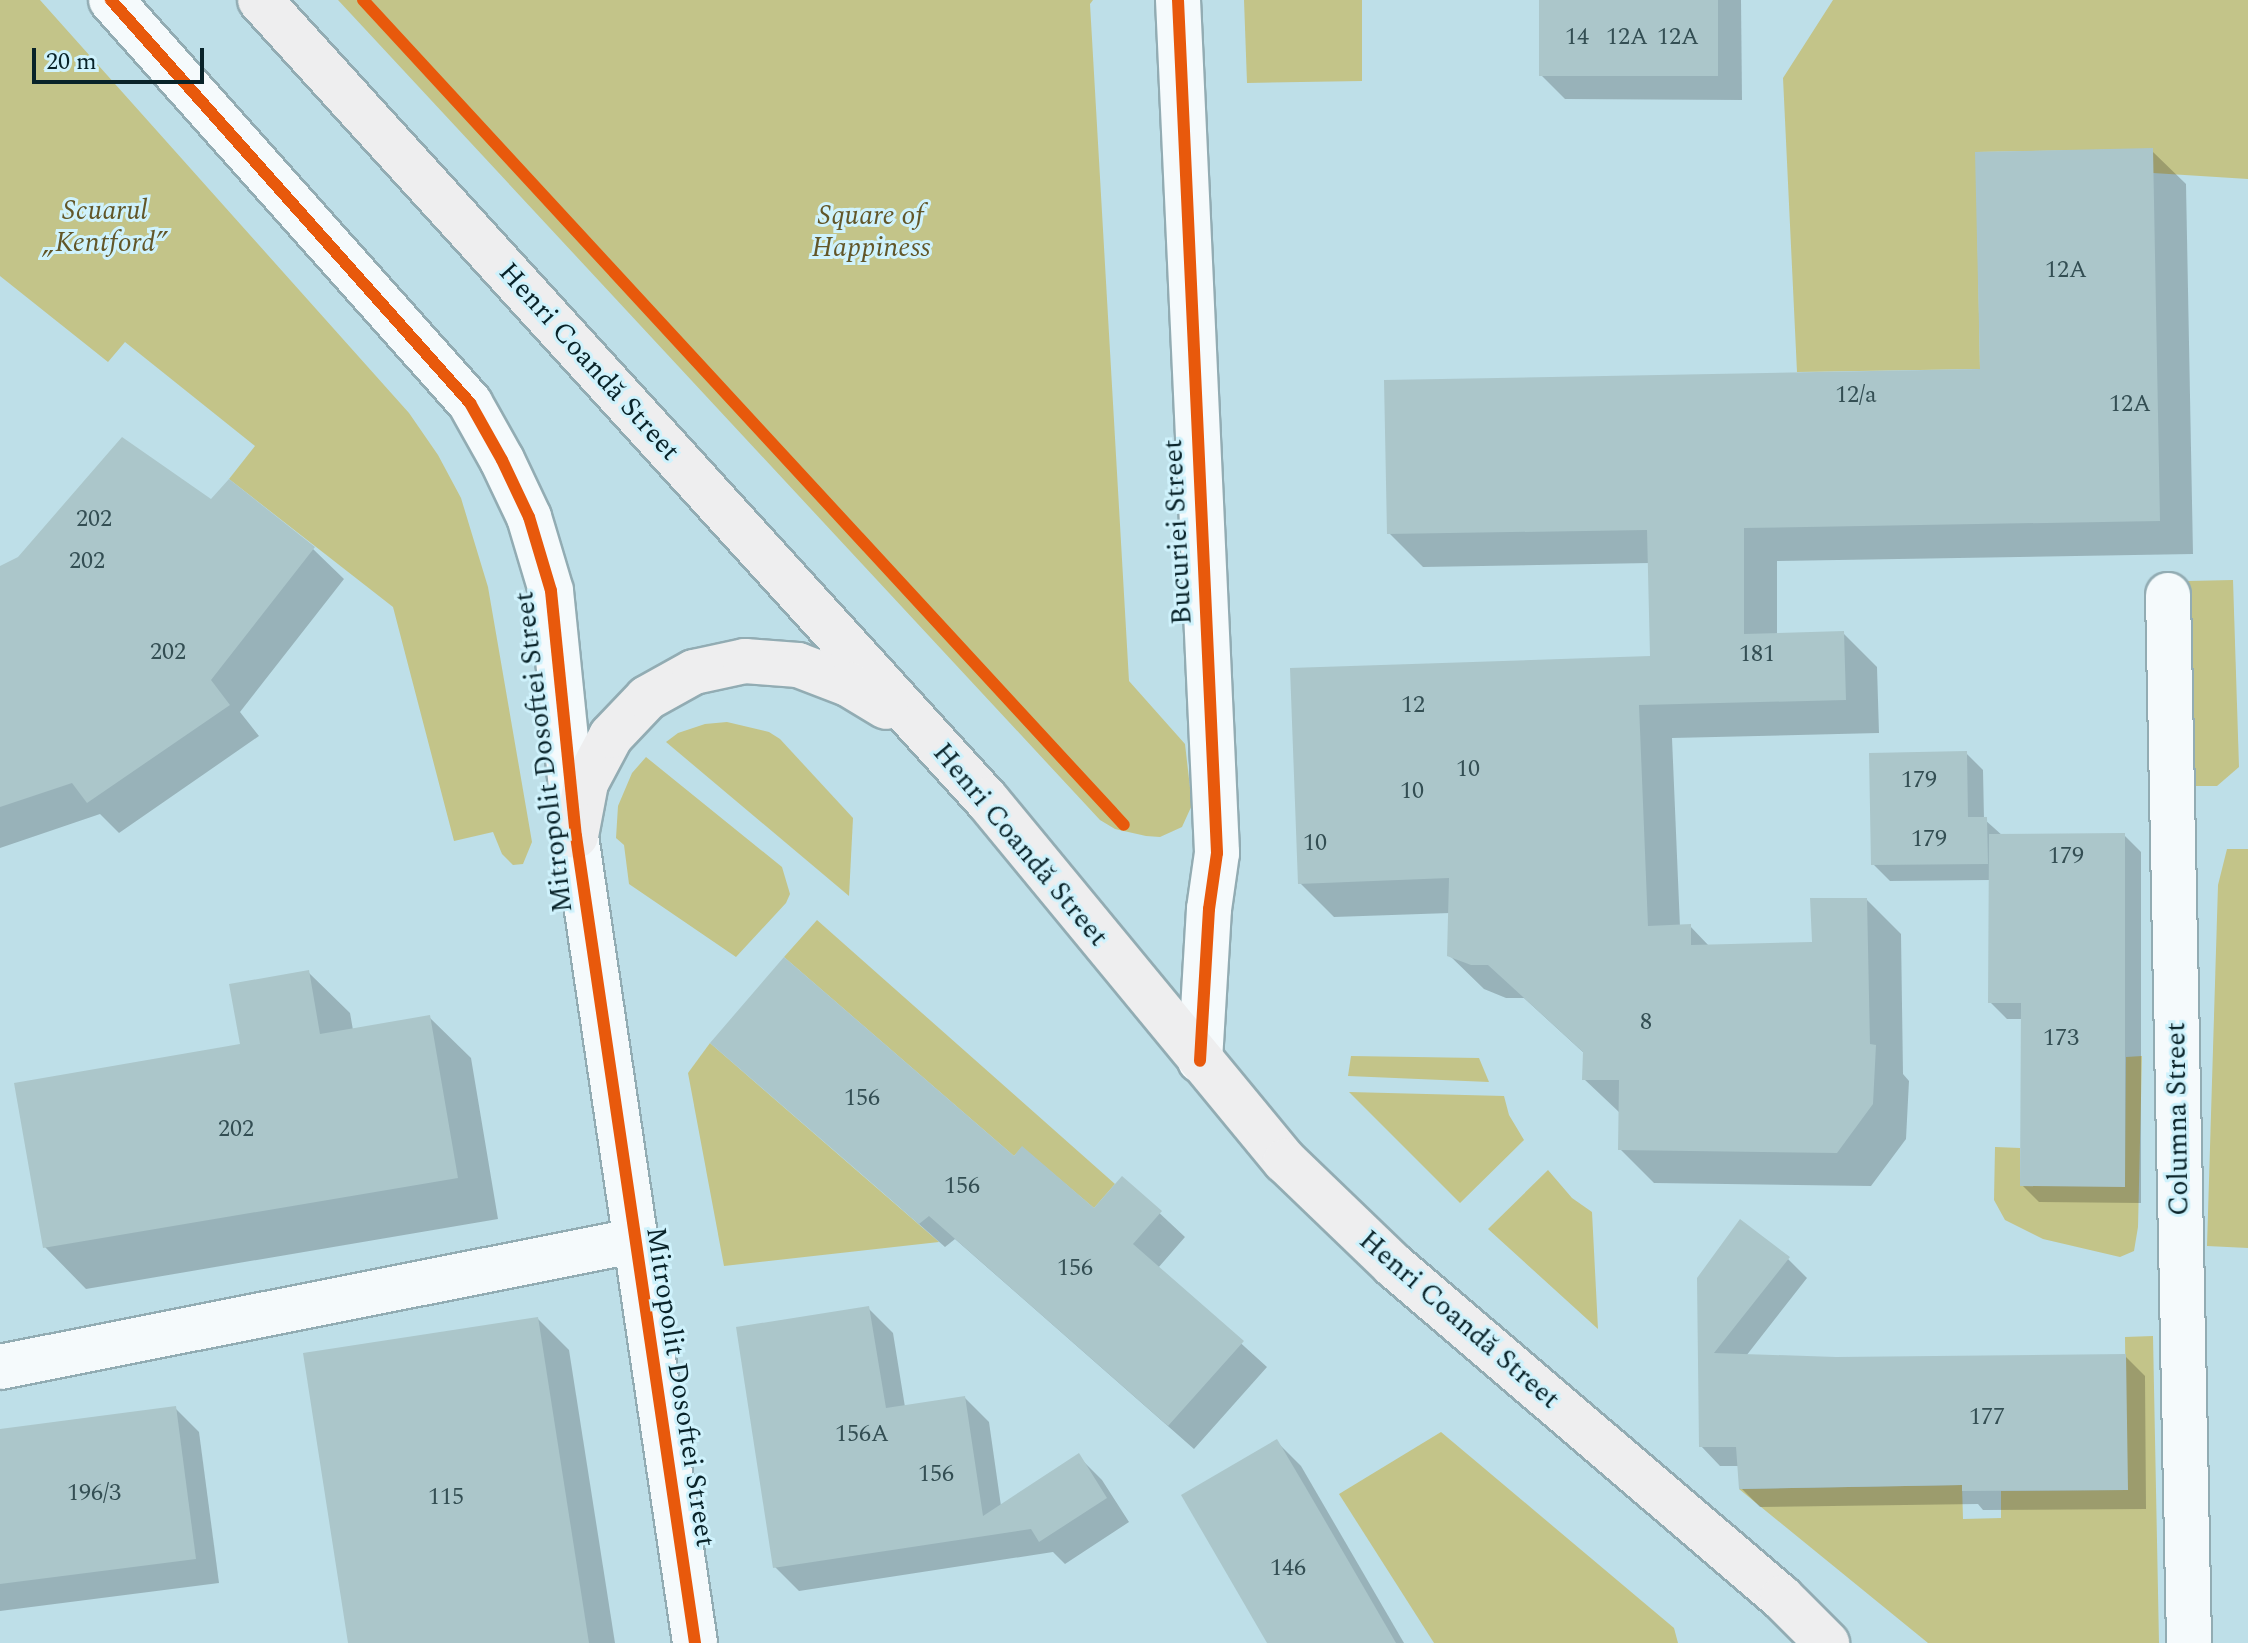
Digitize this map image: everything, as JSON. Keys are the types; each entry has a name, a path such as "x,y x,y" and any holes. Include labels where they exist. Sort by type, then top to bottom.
{"main road":[{"name":"Henri Coandă Street","path":"260,0 987,800 1285,1161 1393,1265 1782,1598 1827,1643"},
{"path":"576,836 586,783 611,736 647,698 694,672 745,661 798,665 848,684 933,742"}],"street":[{"name":"Mitropolit Dosoftei Street","path":"111,0 470,403 529,517 551,591 576,836 633,1241 695,1643"},
{"name":"Bucuriei Street","path":"1178,0 1217,853 1209,909 1200,1061"},
{"name":"Columna Street","path":"2168,595 2189,1643"},
{"path":"0,1367 633,1241"}],"green space":[{"name":"Scuarul „Kentford”","path":"0,0 40,0 409,413 438,455 461,498 488,587 532,842 523,864 513,865 502,854 493,832 454,841 393,607 229,479 255,446 125,342 108,362 0,276"},
{"name":"Square of Happiness","path":"338,0 1093,0 1090,4 1129,681 1185,744 1192,805 1182,827 1160,837 1146,836 1115,829 1100,820"},
{"path":"1244,0 1362,0 1362,81 1247,83"},
{"path":"1833,0 2248,0 2248,179 2153,173 2152,149 1976,152 1980,369 1797,372 1783,78"},
{"path":"2233,580 2239,767 2217,786 2189,786 2188,581"},
{"path":"727,722 769,732 780,739 853,818 849,896 666,742 678,733 705,724"},
{"path":"646,757 782,867 790,894 786,903 736,957 629,884 624,845 616,838 618,806 632,773"},
{"path":"2227,849 2248,849 2248,1248 2207,1246 2218,885"},
{"path":"817,920 1115,1184 1094,1208 1022,1147 1014,1156 784,957"},
{"path":"710,1043 939,1242 724,1266 688,1073"},
{"path":"1351,1056 1479,1058 1489,1082 1348,1076"},
{"path":"2142,1056 2138,1227 2134,1251 2120,1257 2043,1239 2005,1220 1994,1200 1995,1147 2020,1148 2020,1185 2125,1186 2126,1057"},
{"path":"1349,1092 1504,1096 1509,1115 1524,1140 1460,1203"},
{"path":"1548,1170 1572,1198 1592,1212 1598,1329 1488,1229"},
{"path":"2153,1336 2159,1643 1928,1643 1739,1489 1962,1485 1963,1519 2001,1518 2001,1491 2127,1490 2125,1337"},
{"path":"1441,1432 1674,1628 1678,1643 1434,1643 1339,1494"}],"building":[{"path":"1539,0 1718,0 1718,76 1539,76"},
{"path":"2153,148 2160,521 1744,528 1744,634 1844,631 1846,700 1639,705 1648,926 1691,924 1691,945 1812,942 1810,898 1867,898 1870,1044 1876,1045 1873,1104 1837,1153 1618,1150 1619,1080 1582,1080 1583,1052 1488,965 1471,965 1447,956 1449,878 1298,884 1290,668 1650,656 1647,530 1387,534 1384,380 1980,369 1975,152"},
{"path":"122,437 211,499 229,479 315,547 211,680 230,705 87,803 72,783 0,807 0,566 18,557"},
{"path":"1967,751 1968,817 1987,817 1988,864 1871,865 1869,753"},
{"path":"2125,833 2125,1187 2020,1186 2021,1003 1988,1003 1989,834"},
{"path":"784,957 1014,1156 1022,1146 1094,1208 1122,1176 1162,1211 1133,1244 1244,1341 1168,1426 929,1216 919,1224 710,1043"},
{"path":"309,970 320,1034 430,1015 458,1178 43,1248 14,1083 240,1044 229,984"},
{"path":"1740,1219 1790,1257 1714,1353 1836,1357 2126,1354 2128,1490 1962,1491 1962,1485 1739,1489 1736,1447 1699,1447 1697,1278"},
{"path":"869,1306 886,1408 965,1396 983,1516 1079,1453 1107,1498 1039,1542 1031,1529 773,1568 736,1327"},
{"path":"538,1317 589,1643 348,1643 303,1353"},
{"path":"176,1406 196,1559 0,1584 0,1429"},
{"path":"1277,1439 1396,1643 1267,1643 1181,1495"}],"cycle path":[{"path":"111,0 470,403 529,517 551,591 576,836 695,1643"},
{"path":"363,0 1124,825"},
{"path":"1178,0 1217,853 1209,909 1200,1061"}]}
